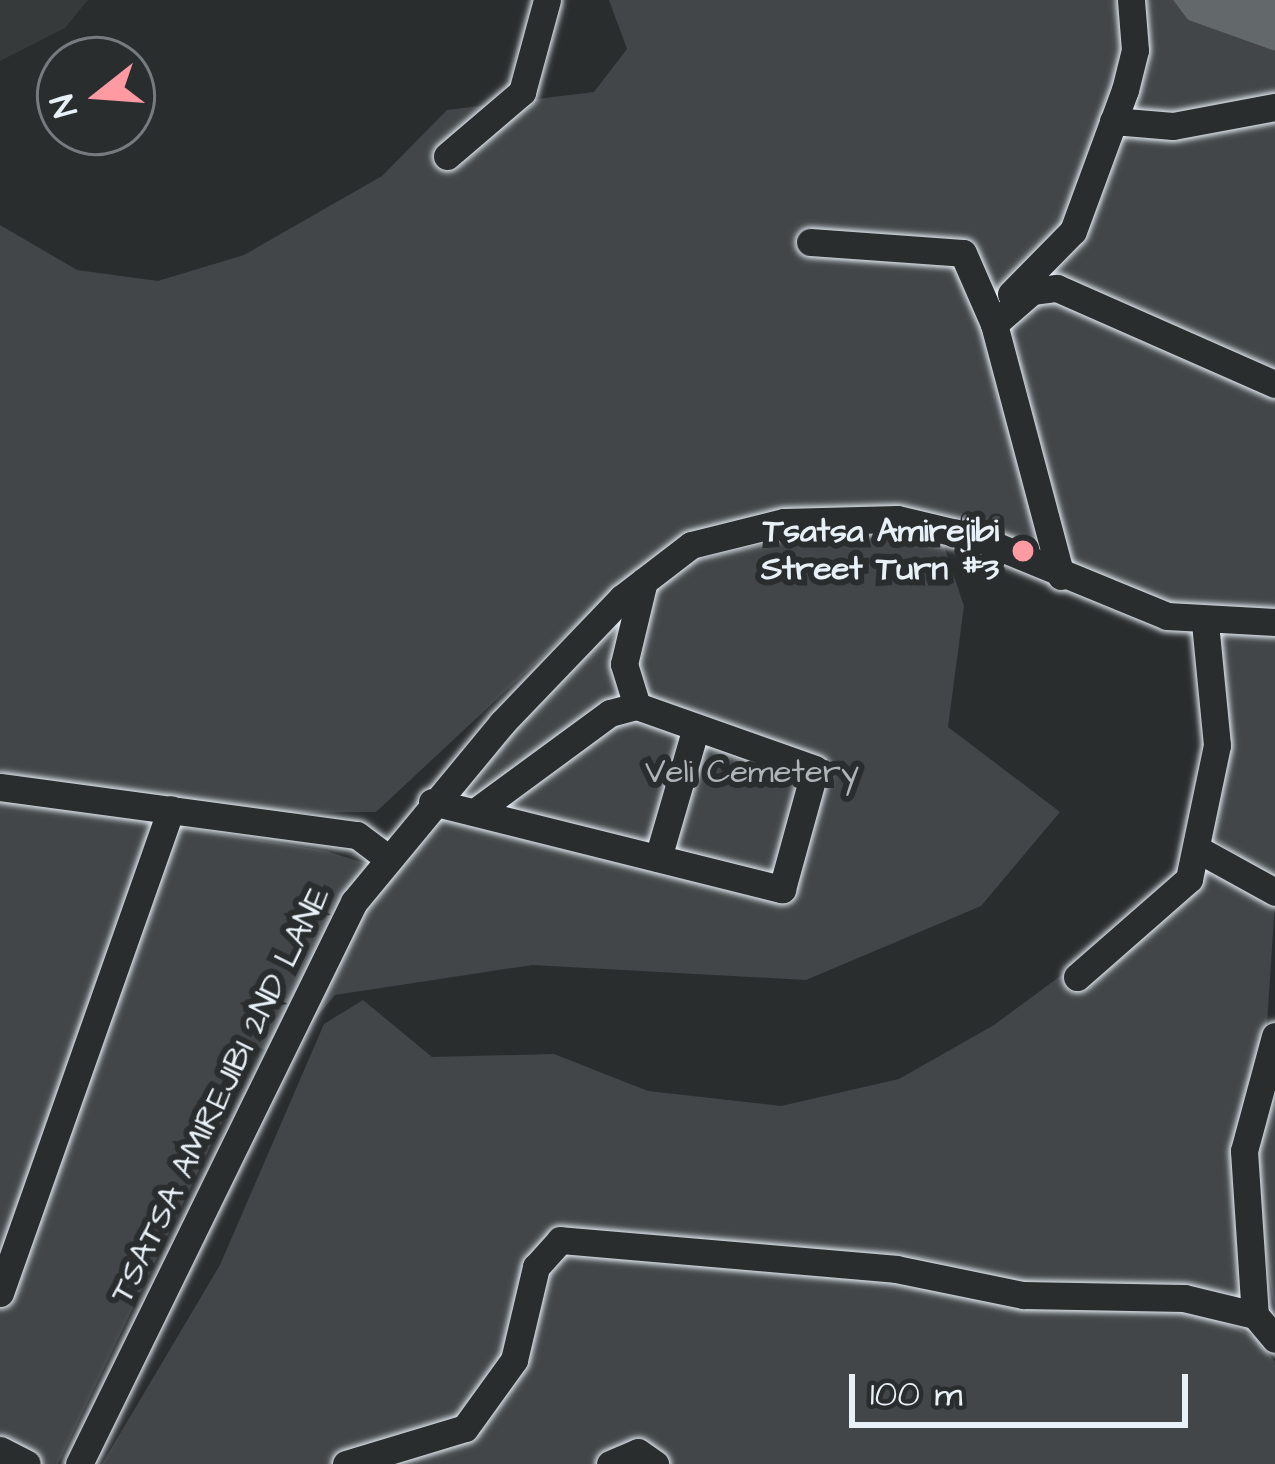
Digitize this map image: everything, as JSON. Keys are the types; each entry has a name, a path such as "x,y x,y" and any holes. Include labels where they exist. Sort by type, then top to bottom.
{"street":[{"path":"447,156 523,92 547,0"},
{"path":"994,324 1073,231 1135,50 1131,0"},
{"path":"1113,121 1173,126 1275,107"},
{"path":"810,242 963,253 994,324 1060,576"},
{"path":"994,324 1032,291 1057,288 1275,384"},
{"name":"TSATSA AMIREJIBI 2ND LANE","path":"79,1464 298,1008 388,858 432,802 644,581 692,545 832,518 897,519 977,538 1060,576 1205,623 1275,622"},
{"path":"637,706 624,664 644,581"},
{"path":"1077,977 1189,879 1199,850 1217,746 1205,623"},
{"path":"432,802 782,889 815,769 637,706 610,713 475,812"},
{"path":"658,858 696,727"},
{"path":"0,787 357,835 388,858"},
{"path":"0,1292 171,809"},
{"path":"1199,850 1275,892"},
{"path":"1275,1036 1244,1151 1255,1315 1275,1339"},
{"path":"346,1464 465,1429 490,1398 530,1318 536,1268 560,1240 896,1269 1023,1294 1184,1298 1255,1315"},
{"path":"416,1447 445,1464"},
{"path":"0,1450 27,1464"},
{"path":"610,1464 638,1452 655,1464"}],"shaded area":[{"path":"0,0 88,0 65,28 36,36 36,43 0,61"},
{"path":"1173,0 1275,0 1275,51 1188,20"}],"green space":[{"path":"609,0 1173,0 1188,20 1275,51 1275,376 1065,282 999,313 963,246 945,238 803,238 960,265 1047,522 1038,547 933,518 691,534 584,618 376,812 243,813 0,772 0,225 77,270 158,281 244,255 382,176 447,110 594,92 627,49"},
{"path":"1059,295 1275,391 1275,614 1185,612 1072,570 1005,339 1024,305"},
{"name":"Veli Cemetery","path":"811,533 942,540 964,606 948,727 1060,812 981,906 806,980 532,965 335,995 283,1057 258,1047 58,1464 0,1464 0,797 326,851 392,872 512,726 676,565"},
{"path":"1234,630 1275,630 1275,885 1212,836 1219,637"},
{"path":"1205,869 1275,902 1249,1298 1199,1309 1258,1339 1275,1362 1275,1464 102,1464 220,1265 324,1024 363,1000 432,1057 554,1054 648,1091 781,1106 899,1079 994,1025"},
{"path":"1275,1071 1275,1312 1251,1158"}],"place":[{"name":"Tsatsa Amirejibi Street Turn #3","path":"1023,551"}]}
